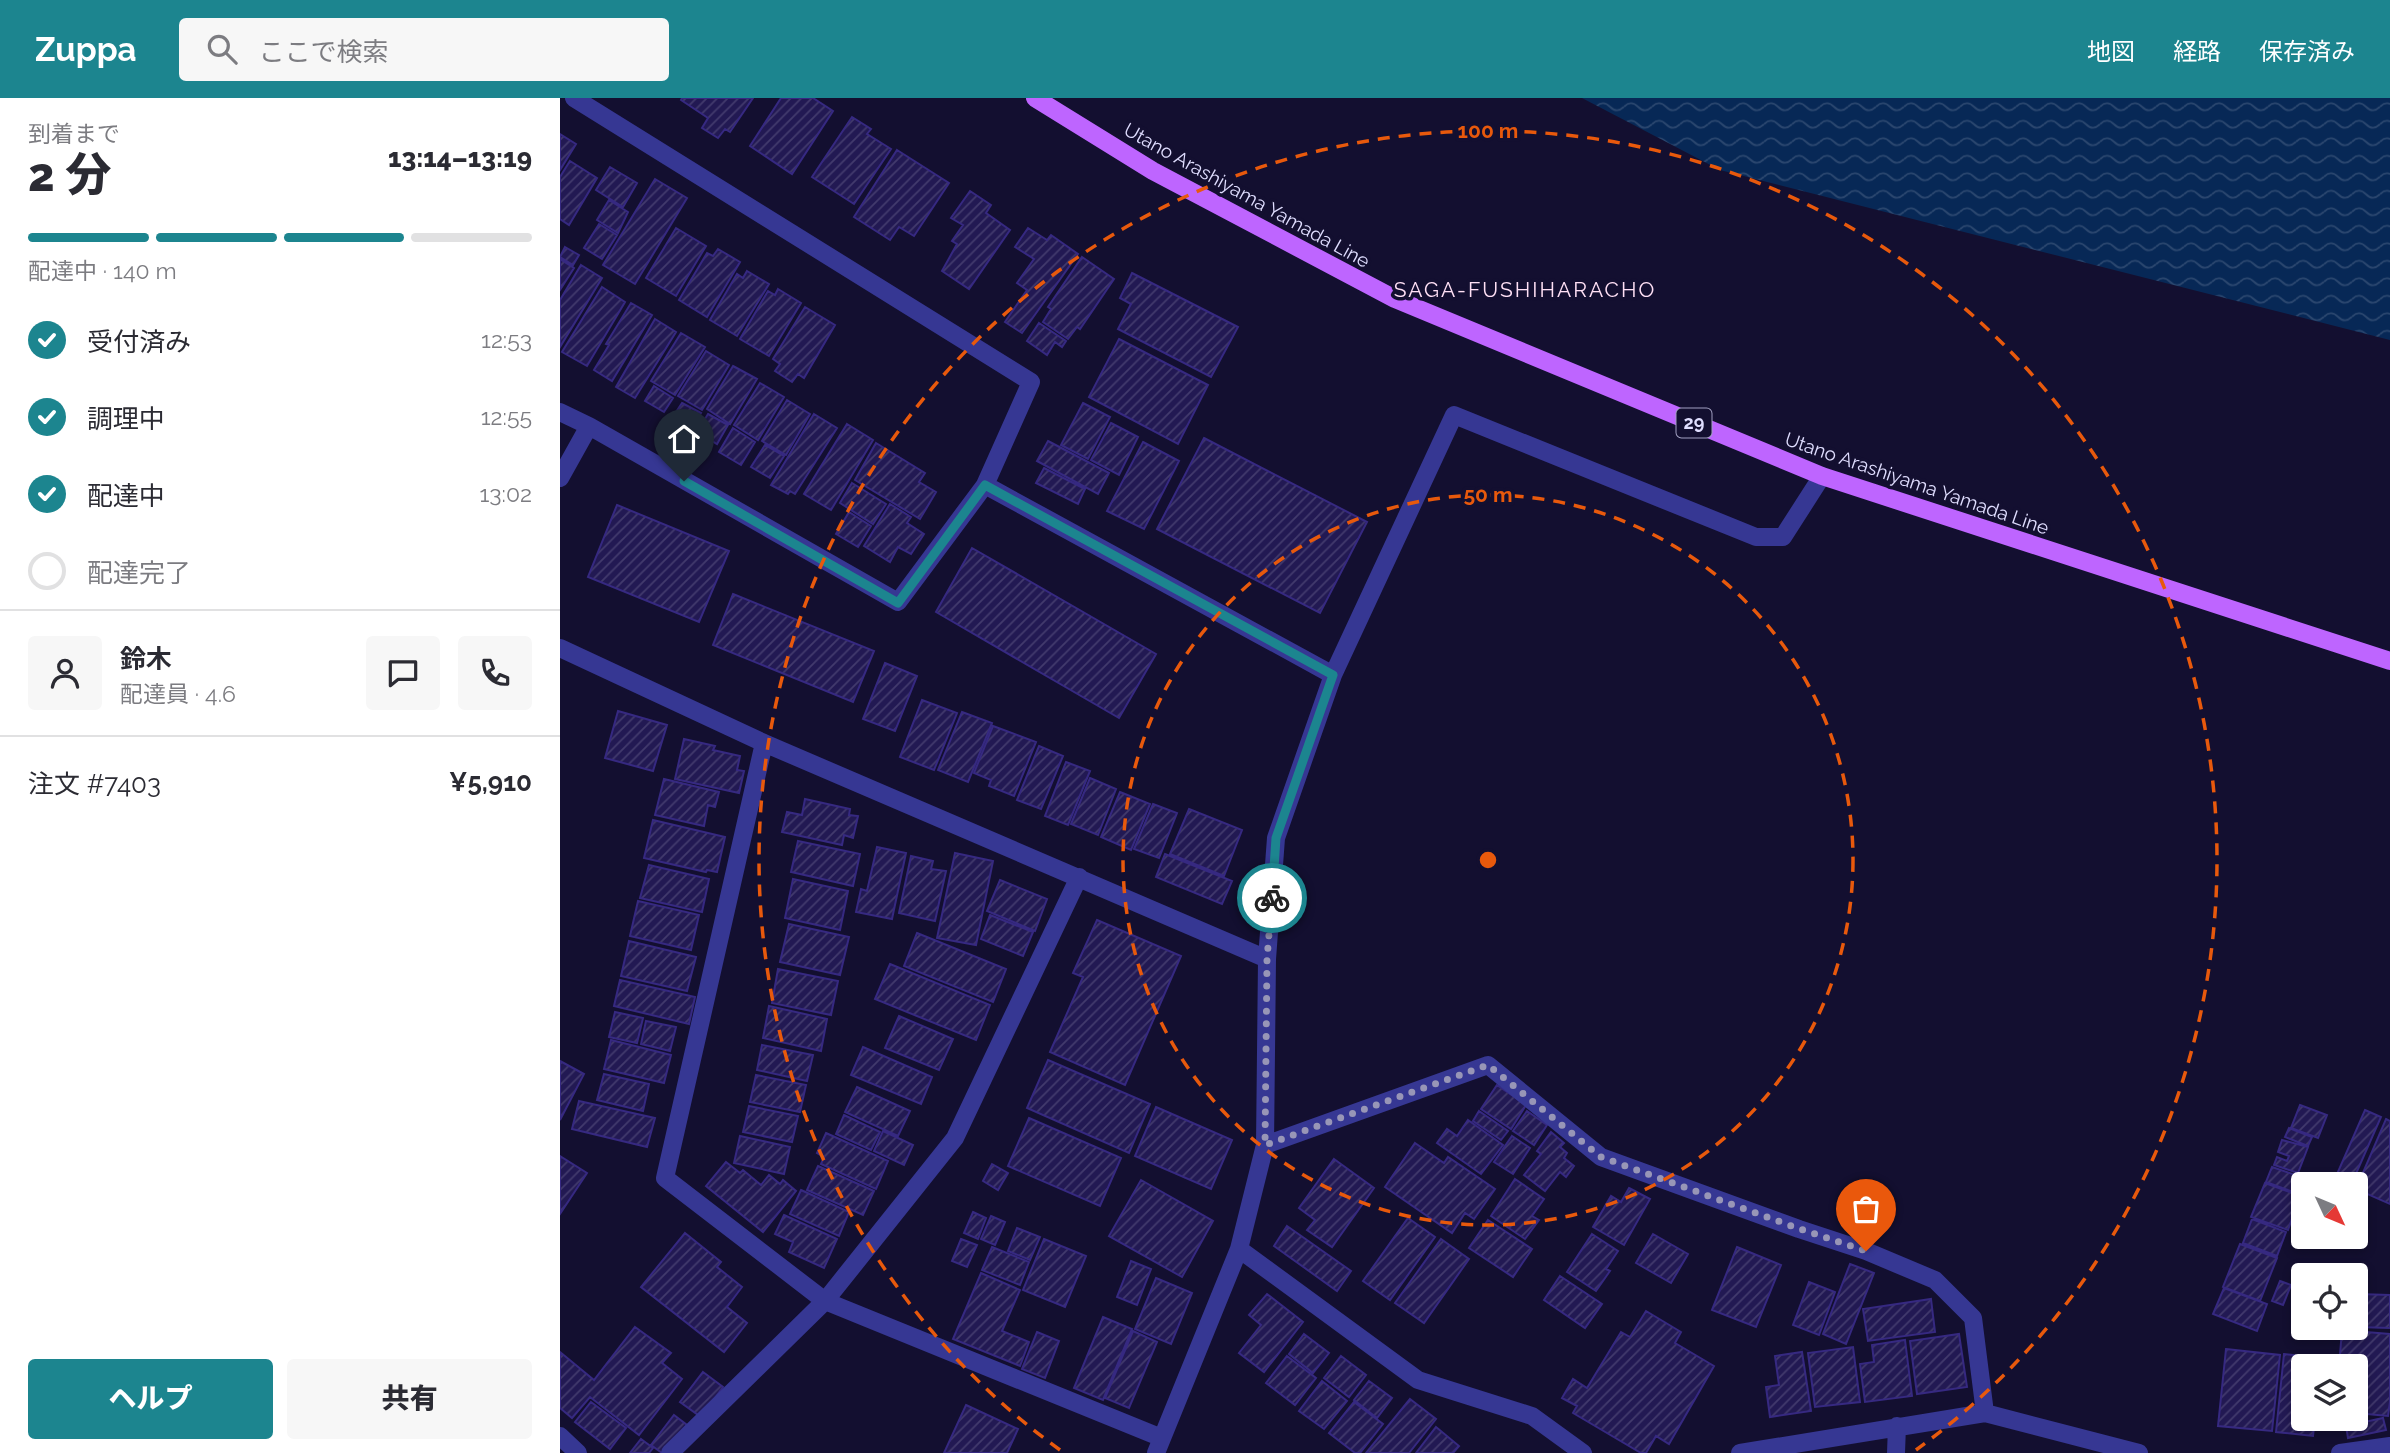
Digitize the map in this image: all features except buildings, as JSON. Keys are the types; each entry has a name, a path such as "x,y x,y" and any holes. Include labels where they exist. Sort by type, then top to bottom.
{"main road":[{"name":"Utano Arashiyama Yamada Line","path":"1035,98 1153,171 1395,299 1822,476 2390,661"}],"street":[{"path":"560,412 898,603 985,485 1031,383 574,98"},
{"path":"764,743 665,1178 825,1301 1159,1446 1239,1249 1265,1145 1267,959 1276,838 1333,675 1454,415 1756,537 1783,537 1822,476"},
{"path":"560,478 589,426"},
{"path":"985,485 1333,675"},
{"path":"560,648 764,743 1267,959"},
{"path":"670,1453 825,1301 955,1138 1079,877"},
{"path":"1265,1145 1488,1065 1601,1157 1866,1251 1935,1280 1973,1318 1985,1413"},
{"path":"1239,1249 1418,1380 1532,1416 1583,1453"},
{"path":"1740,1453 1985,1413 2139,1453"},
{"path":"1896,1453 1897,1426"},
{"path":"560,1436 578,1453"},
{"path":"2340,1453 2390,1447"}],"water":[{"path":"1582,98 2390,98 2390,340 1720,170"}],"way so far":[{"path":"1272,898 1267,959 1265,1145 1488,1065 1601,1157 1866,1251"}],"district":[{"name":"SAGA-FUSHIHARACHO","path":"1525,290"}],"route":[{"path":"684,481 898,603 985,485 1333,675 1276,838 1272,898"}]}
